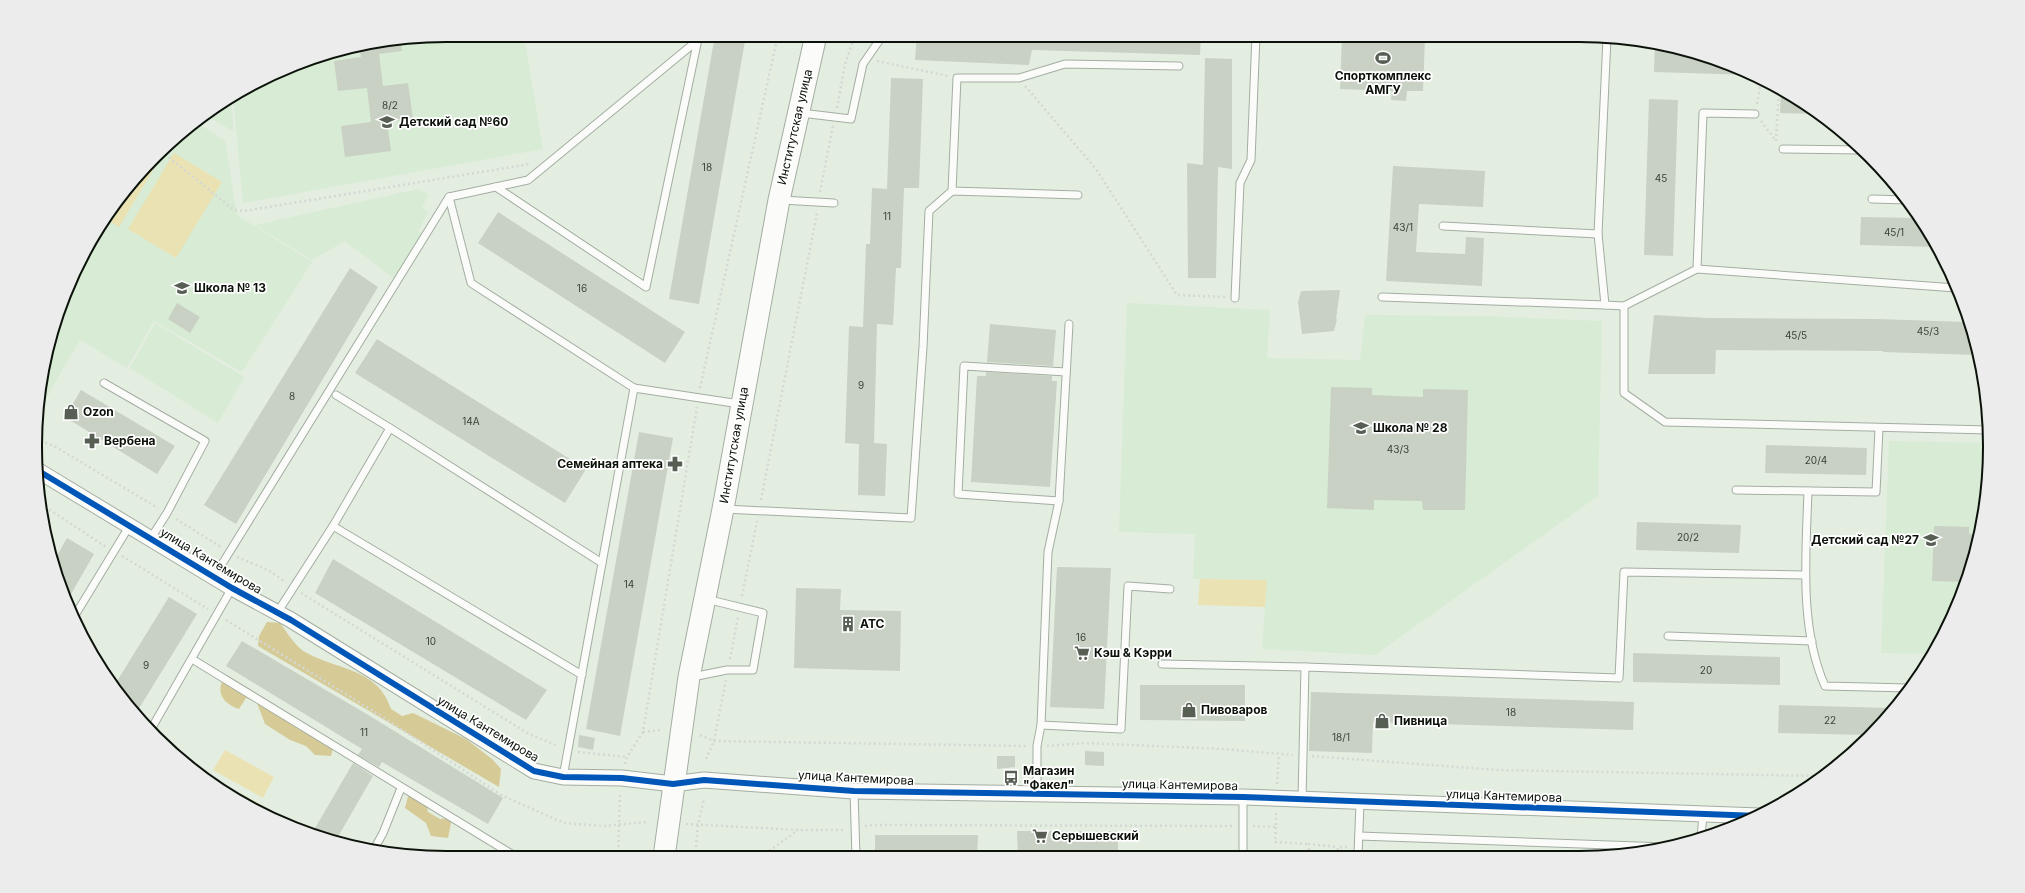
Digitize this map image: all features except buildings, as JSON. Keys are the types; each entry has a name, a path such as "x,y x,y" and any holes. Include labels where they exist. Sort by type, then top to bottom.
{"main road":[{"name":"Институтская улица","path":"665,851 690,677 723,509 779,200 798,113 809,42"}],"street":[{"name":"улица Кантемирова","path":"43,474 232,588 277,613 534,771 563,777 622,778 674,784 704,780 854,791 1302,799 1703,814 1733,820"}],"lane":[{"path":"214,577 449,197 528,180 554,160 692,42"},
{"path":"496,187 646,287 697,42"},
{"path":"798,113 850,119 863,64 878,42"},
{"path":"1235,298 1240,183 1251,160 1256,42"},
{"path":"1605,305 1598,234 1607,43"},
{"path":"952,191 956,78 1019,78 1066,64 1179,66"},
{"path":"1697,268 1703,113 1756,114"},
{"path":"1783,149 1854,150"},
{"path":"723,509 759,512 911,518 923,347 929,211 952,191 1078,195"},
{"path":"449,197 472,283 634,388 742,404"},
{"path":"1872,199 1899,200"},
{"path":"779,200 834,203"},
{"path":"1443,226 1598,234"},
{"path":"1382,297 1624,306 1697,268 1950,288"},
{"path":"1624,306 1624,393 1665,422 1982,430"},
{"path":"1037,795 1037,746 1041,725 1048,552 1059,501 1069,324"},
{"path":"1059,501 958,494 964,366 1066,372"},
{"path":"104,383 205,441 167,513 151,538"},
{"path":"563,777 634,388"},
{"path":"336,395 602,563"},
{"path":"277,613 333,526 390,428"},
{"path":"1736,490 1876,492 1878,428"},
{"path":"1808,491 1805,575 1816,665 1825,686 1903,688"},
{"path":"78,611 130,525"},
{"path":"333,526 582,675"},
{"path":"1162,664 1305,667 1619,678 1624,572 1805,575"},
{"path":"1041,725 1120,729 1128,586 1170,589"},
{"path":"153,725 192,659 215,613 232,588"},
{"path":"690,677 727,670 753,670 763,613 705,599"},
{"path":"1668,636 1812,641"},
{"path":"192,659 506,851"},
{"path":"1302,799 1305,667"},
{"path":"376,845 383,833 401,788"},
{"path":"854,791 856,851"},
{"path":"1243,797 1243,851"},
{"path":"1358,851 1360,802"},
{"path":"1702,832 1703,814"},
{"path":"1359,836 1645,845"}],"path":[{"path":"706,759 714,741 818,202 846,64 853,42"},
{"path":"866,59 956,78"},
{"path":"1019,78 1096,169 1177,295 1235,298"},
{"path":"1760,86 1756,114 1783,149"},
{"path":"1776,141 1779,95"},
{"path":"166,155 234,210 244,211 554,160"},
{"path":"42,441 54,446 167,513 241,560 268,570 529,734 568,751 627,757"},
{"path":"47,508 113,551 378,714 503,796 564,823 603,826 646,822"},
{"path":"643,732 661,730"},
{"path":"700,735 714,741 1037,746 1085,743 1123,744 1223,749 1279,755 1497,770 1813,776"},
{"path":"1277,785 1279,755"},
{"path":"618,851 620,792"},
{"path":"696,851 698,825 704,799"},
{"path":"1276,806 1275,842 1338,847 1354,851"},
{"path":"683,824 799,830 854,829 873,825 1276,827"},
{"path":"769,851 799,830"},
{"path":"1309,844 1309,851"},
{"path":"1338,847 1338,851"}],"shaded area":[{"name":"Детский сад №60","path":"446,42 525,42 543,149 243,203 234,103 244,96 316,63 394,45"},
{"path":"232,104 234,132 211,118"},
{"name":"Школа № 13","path":"201,125 225,141 237,215 312,262 242,372 154,321 127,368 80,340 44,401 50,368 63,316 96,244 110,222 142,180 160,160"},
{"path":"174,153 222,182 176,258 128,229"},
{"path":"157,163 119,227 110,222 142,180"},
{"path":"418,189 429,194 422,207 428,213 418,231 426,238 400,283 345,241 312,260 255,225"},
{"name":"Школа № 28","path":"1127,303 1270,310 1267,358 1360,360 1365,315 1484,316 1602,321 1598,496 1375,655 1262,649 1267,580 1193,579 1195,534 1119,532"},
{"path":"155,323 244,377 218,423 130,368"},
{"name":"Детский сад №27","path":"1889,441 1983,443 1980,499 1975,525 1962,577 1941,625 1926,654 1881,653"},
{"path":"1200,579 1267,580 1265,607 1198,605"},
{"path":"267,622 280,623 295,644 303,651 367,678 377,685 385,696 391,709 402,716 413,713 466,739 492,759 501,769 499,787 258,646 259,636"},
{"path":"227,675 335,742 331,756 315,755 306,746 290,740 265,724 257,703 246,698 239,709 228,703 221,695 220,690 223,680"},
{"path":"225,750 274,777 263,798 213,770"},
{"path":"240,793 270,810 244,797"},
{"path":"408,796 426,801 428,812 440,819 452,818 448,838 431,836 426,823 405,808"}],"cycle path":[{"path":"43,474 232,588 291,620 534,771 563,777 622,778 673,784 704,780 854,791 1243,797 1743,815"}],"place":[{"name":"Спорткомплекс АМГУ","path":"1383,58"},
{"name":"Детский сад №60","path":"387,122"},
{"name":"Школа № 13","path":"182,288"},
{"name":"Ozon","path":"71,412"},
{"name":"Школа № 28","path":"1361,428"},
{"name":"Вербена","path":"92,441"},
{"name":"Семейная аптека","path":"675,464"},
{"name":"Детский сад №27","path":"1931,540"},
{"name":"АТС","path":"848,624"},
{"name":"Кэш & Кэрри","path":"1082,653"},
{"name":"Пивоваров","path":"1189,710"},
{"name":"Пивница","path":"1382,721"},
{"name":"Магазин \"Факел\"","path":"1011,778"},
{"name":"Серышевский","path":"1040,836"}]}
